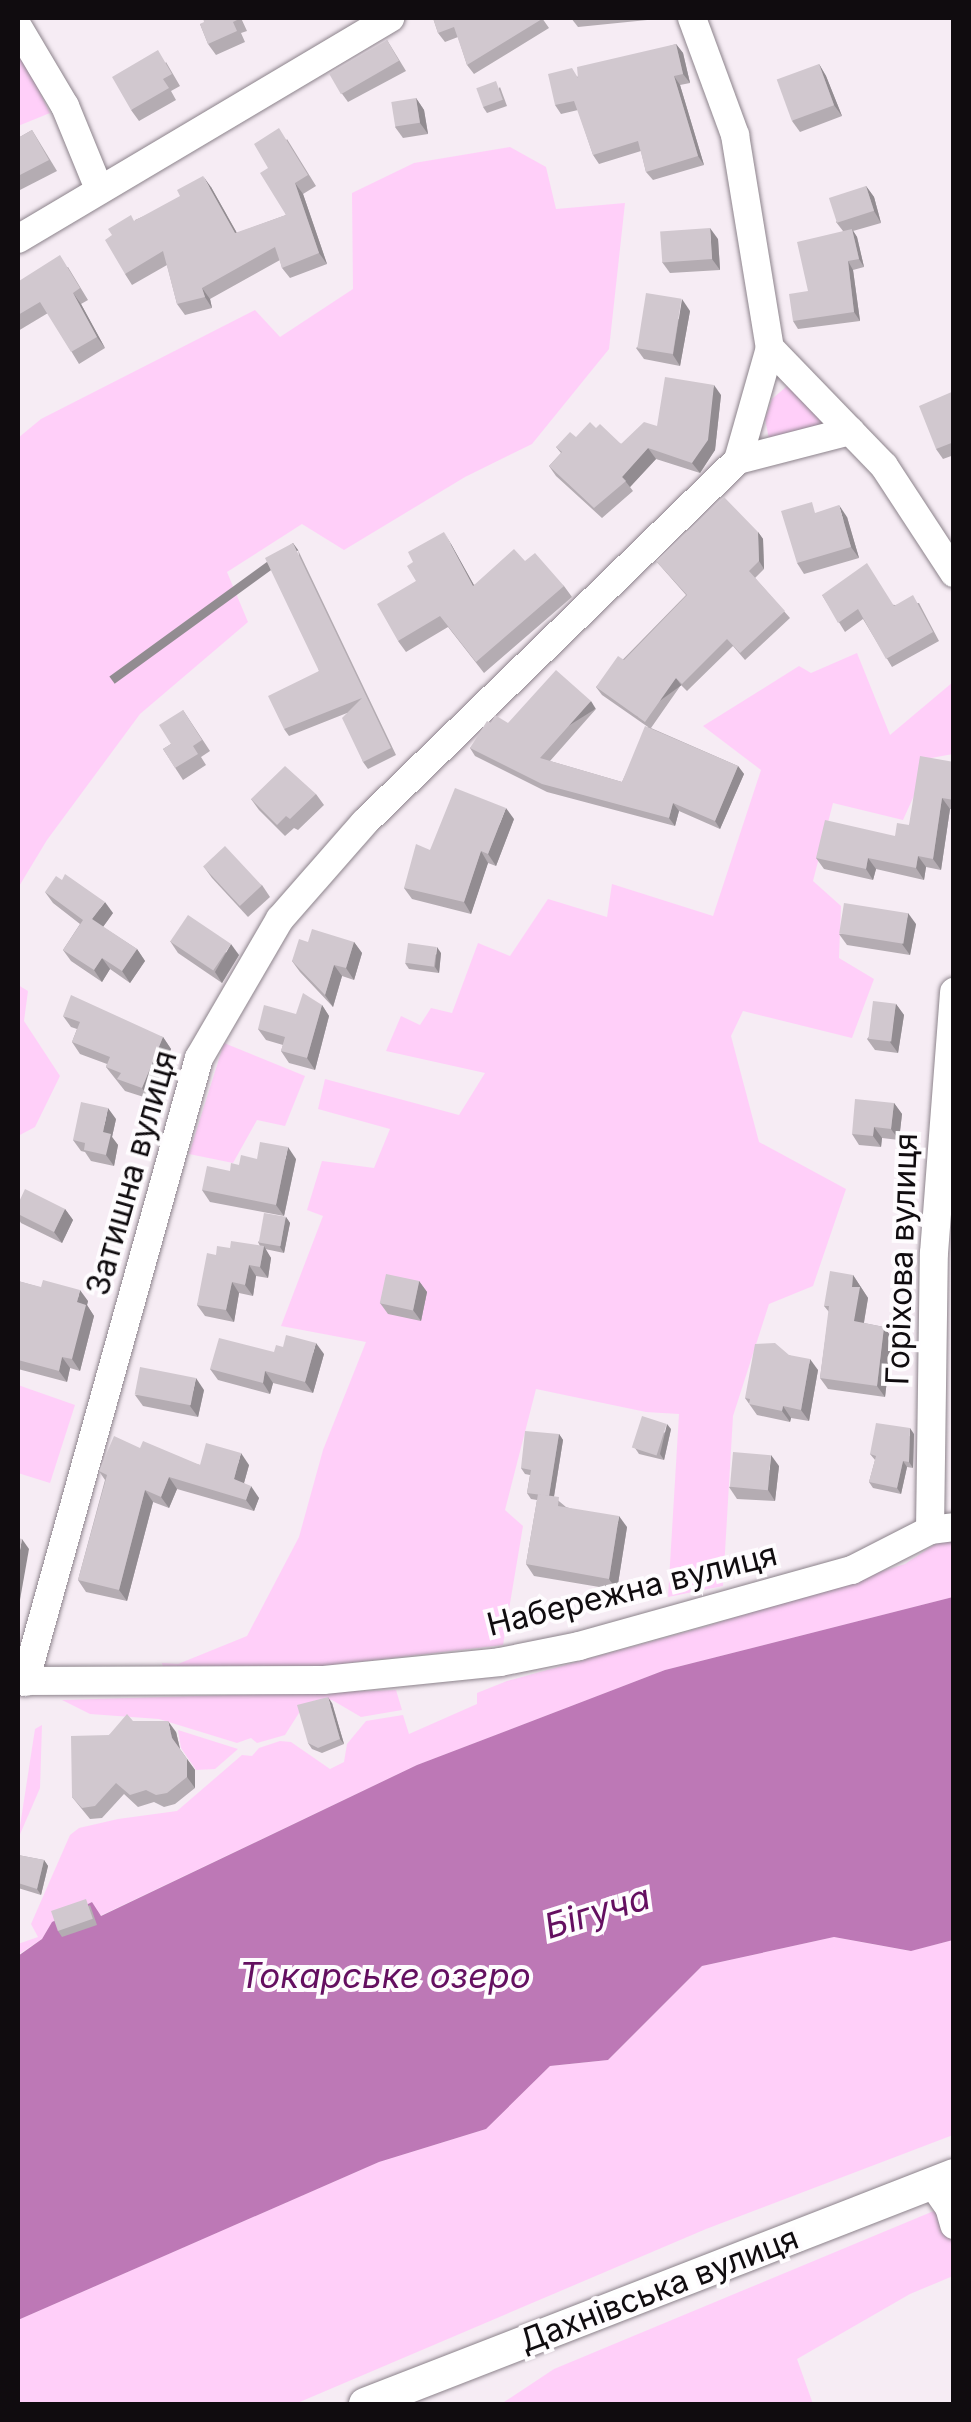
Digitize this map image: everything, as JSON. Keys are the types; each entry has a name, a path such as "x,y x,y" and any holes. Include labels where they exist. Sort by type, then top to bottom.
{"street":[{"path":"18,238 390,18"},
{"path":"692,18 735,135 770,348 884,466 954,573"},
{"path":"18,27 65,106 99,190"},
{"name":"Затишна вулиця","path":"738,460 770,348"},
{"name":"Затишна вулиця","path":"21,1682 199,1058 280,920 364,823 738,460 850,431"},
{"name":"Горіхова вулиця","path":"942,1529 934,1253 954,992"},
{"name":"Набережна вулиця","path":"21,1682 324,1680 500,1662 579,1646 852,1570 942,1529"},
{"path":"943,2179 954,2224"},
{"name":"Дахнівська вулиця","path":"365,2404 943,2179"}],"shaded area":[{"path":"18,48 50,113 18,126"},
{"path":"510,147 546,167 556,209 625,203 609,349 532,444 465,477 344,550 302,524 227,572 248,622 140,714 47,840 18,888 18,438 41,419 255,310 280,337 353,289 352,193 414,163"},
{"path":"787,386 796,387 823,416 823,426 769,439 765,419 772,399"},
{"path":"857,653 890,735 953,682 953,754 931,758 903,820 833,803 813,881 841,906 839,958 874,979 852,1038 743,1011 731,1036 759,1142 846,1189 813,1286 769,1304 733,1416 723,1586 668,1597 679,1414 646,1412 536,1389 505,1510 523,1526 503,1645 281,1671 165,1675 162,1663 178,1664 247,1636 299,1537 323,1450 366,1342 281,1326 323,1216 307,1210 322,1161 374,1168 390,1129 318,1109 325,1079 459,1115 485,1073 386,1051 401,1016 420,1025 431,1008 452,1013 478,943 510,956 548,899 607,917 612,884 713,916 761,770 703,726 799,666 811,673"},
{"path":"18,985 28,991 24,1021 60,1076 35,1127 18,1136"},
{"path":"224,1043 305,1076 285,1126 257,1120 233,1163 189,1154"},
{"path":"18,1385 75,1405 50,1483 18,1473"},
{"path":"953,1540 953,1597 665,1670 417,1765 100,1916 92,1902 52,1922 42,1939 18,1955 18,1944 38,1937 31,1924 70,1835 79,1828 118,1819 177,1811 242,1755 252,1756 259,1748 280,1741 291,1742 330,1769 344,1762 347,1744 366,1721 403,1715 409,1734 477,1704 477,1693 507,1681 704,1627 905,1564 940,1541"},
{"path":"396,1690 402,1710 361,1717 332,1700 316,1700 304,1705 285,1735 257,1743 251,1738 237,1743 159,1719 90,1714 62,1700"},
{"path":"42,1725 40,1788 18,1839 35,1729"},
{"path":"178,1730 238,1749 215,1769 196,1770 181,1748"},
{"path":"834,1937 910,1951 953,1940 953,2135 706,2229 295,2404 18,2404 18,2320 379,2162 486,2129 550,2066 608,2060 702,1966"},
{"path":"953,2203 953,2276 910,2294 797,2359 813,2404 501,2404 554,2369"}],"water":[{"name":"Токарське озеро","path":"953,1597 953,1940 911,1951 834,1937 702,1966 608,2060 550,2066 486,2129 379,2162 18,2320 18,1956 42,1939 52,1922 92,1902 101,1916 417,1765 665,1670"}],"building":[{"path":"203,18 238,18 233,22 237,31 208,44 200,24"},
{"path":"433,18 542,19 467,65 454,27 438,33"},
{"path":"387,40 399,61 341,94 329,74"},
{"path":"676,44 683,74 674,76 698,156 646,172 638,141 593,155 574,101 555,105 548,74 572,68 578,78 577,67"},
{"path":"158,50 172,74 163,79 169,88 131,110 112,77"},
{"path":"819,64 834,105 792,121 777,79"},
{"path":"496,81 503,100 483,107 476,88"},
{"path":"416,98 420,123 395,127 391,102"},
{"path":"279,128 308,175 295,183 319,253 282,268 275,247 202,288 205,297 177,304 163,251 125,274 105,240 112,235 108,229 131,215 134,221 180,196 177,190 203,176 235,233 286,215 260,173 268,168 254,144"},
{"path":"32,130 49,160 18,176 18,138"},
{"path":"866,186 874,211 837,223 829,198"},
{"path":"710,228 712,259 662,262 660,231"},
{"path":"852,229 859,259 848,261 854,312 793,321 789,294 808,291 797,242"},
{"path":"60,255 80,288 73,293 97,337 71,352 40,302 18,315 18,279"},
{"path":"646,293 682,299 673,354 637,348"},
{"path":"665,377 714,385 708,440 692,463 648,448 622,477 626,481 594,508 549,466 562,452 556,447 570,432 576,437 590,422 596,428 600,424 621,444 644,422 657,426"},
{"path":"954,391 954,442 936,449 919,406"},
{"path":"724,497 758,532 759,561 749,571 785,611 740,653 727,639 682,684 676,678 645,722 596,687 618,656 624,660 687,595 656,561"},
{"path":"812,502 815,513 839,505 851,547 797,563 781,511"},
{"path":"444,532 473,586 514,549 525,561 535,553 564,586 476,662 440,616 398,641 377,604 416,581 407,566 413,562 408,552"},
{"path":"293,543 391,748 363,762 342,718 362,698 284,729 268,696 319,671 265,558"},
{"path":"867,563 894,606 913,595 933,632 886,659 858,609 838,623 822,595"},
{"path":"556,670 591,701 540,758 622,782 645,726 738,766 715,821 673,803 669,818 542,784 470,748 487,721 491,723 495,715 508,723"},
{"path":"183,710 202,740 193,746 198,754 175,768 163,749 171,744 159,725"},
{"path":"920,756 954,762 954,800 942,798 933,859 918,856 916,868 868,858 866,869 816,858 825,820 895,836 897,823 909,825"},
{"path":"285,766 316,794 290,819 286,816 277,825 251,799"},
{"path":"455,788 506,808 488,854 481,851 464,902 404,888 416,844 430,850"},
{"path":"225,846 262,885 240,906 203,866"},
{"path":"65,874 105,902 92,919 137,949 122,971 102,958 94,970 63,950 83,920 45,892 56,876 62,880"},
{"path":"844,903 908,913 903,944 839,934"},
{"path":"188,915 231,944 213,971 170,942"},
{"path":"312,929 354,942 346,968 334,965 325,995 292,961 299,939 308,942"},
{"path":"408,943 437,947 434,967 405,963"},
{"path":"303,993 322,1005 307,1058 281,1051 285,1037 258,1029 264,1005 296,1014"},
{"path":"71,995 163,1037 142,1088 117,1079 121,1073 106,1067 110,1057 72,1042 80,1022 63,1016"},
{"path":"873,1001 896,1004 891,1042 868,1039"},
{"path":"855,1099 894,1103 891,1129 874,1127 873,1136 852,1134"},
{"path":"81,1102 108,1108 103,1132 111,1134 106,1155 84,1150 85,1143 73,1140"},
{"path":"260,1142 288,1147 276,1205 202,1190 207,1166 230,1171 231,1163 239,1165 241,1155 257,1159"},
{"path":"25,1189 65,1209 54,1232 18,1214"},
{"path":"264,1213 286,1217 280,1246 259,1243"},
{"path":"231,1241 264,1246 260,1267 249,1265 245,1285 232,1282 226,1310 197,1305 207,1253 216,1255 217,1246 230,1248"},
{"path":"830,1271 853,1275 852,1287 860,1287 854,1321 884,1327 877,1386 820,1378"},
{"path":"386,1274 419,1281 413,1310 380,1303"},
{"path":"43,1280 80,1290 77,1302 86,1305 72,1359 62,1357 59,1371 18,1360 18,1281 41,1287"},
{"path":"286,1335 316,1343 305,1382 265,1371 263,1383 210,1369 219,1338 274,1352 276,1345 283,1347"},
{"path":"775,1343 789,1355 810,1359 801,1410 783,1406 782,1411 749,1404 750,1399 745,1398 755,1344"},
{"path":"140,1367 196,1378 191,1405 135,1394"},
{"path":"642,1416 667,1424 657,1455 632,1447"},
{"path":"876,1423 910,1428 909,1462 903,1461 897,1488 869,1482 876,1456 870,1454"},
{"path":"525,1431 559,1434 549,1496 527,1493 531,1470 521,1468"},
{"path":"114,1436 140,1448 143,1441 200,1465 206,1443 241,1453 234,1479 251,1486 246,1500 169,1477 161,1497 145,1490 119,1590 78,1580 107,1475 99,1471"},
{"path":"733,1452 771,1455 768,1490 730,1487"},
{"path":"538,1494 559,1497 558,1506 619,1516 609,1579 526,1564"},
{"path":"328,1697 340,1739 318,1748 308,1743 297,1705"},
{"path":"127,1714 133,1721 168,1721 172,1738 187,1759 187,1777 167,1793 156,1795 146,1790 130,1795 116,1783 95,1806 82,1808 72,1797 71,1736 109,1735"},
{"path":"18,1855 44,1860 37,1889 18,1883"},
{"path":"86,1899 93,1919 58,1931 51,1911"}],"water label":[{"name":"Бігуча","path":"597,1911"}]}
